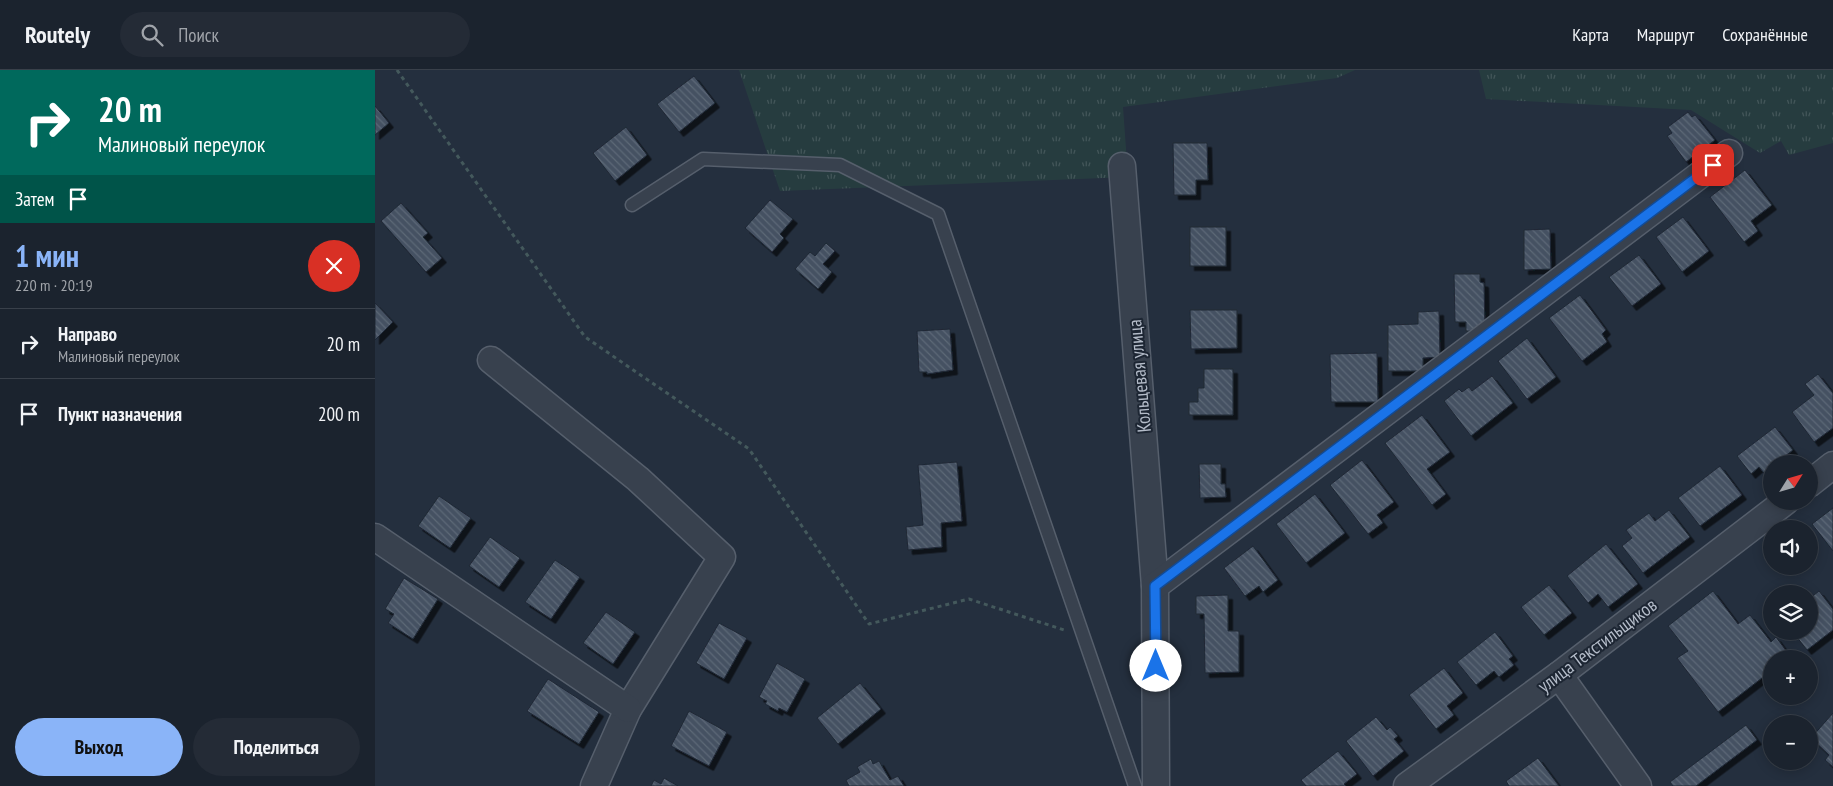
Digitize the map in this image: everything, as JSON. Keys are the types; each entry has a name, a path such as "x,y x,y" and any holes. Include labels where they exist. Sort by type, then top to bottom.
{"street":[{"path":"1155,586 1729,153"},
{"name":"Кольцевая улица","path":"1122,166 1155,586 1156,786"},
{"path":"491,360 638,479 722,557 628,708 594,786"},
{"path":"1818,477 1833,465"},
{"name":"улица Текстильщиков","path":"1407,786 1559,675 1774,510"},
{"path":"375,537 628,708"},
{"path":"1559,675 1638,786"}],"lane":[{"path":"632,205 703,159 840,165 938,214 1135,786"}],"path":[{"path":"397,70 585,337 749,448 869,624 969,599 1083,637"}],"green space":[{"path":"739,70 1355,70 1337,78 1123,107 1128,177 780,191"},
{"path":"1479,70 1833,70 1833,143 1789,155 1781,141 1760,153 1691,110 1486,99"}],"building":[{"path":"694,76 715,103 679,132 657,104"},
{"path":"375,106 389,123 375,135"},
{"path":"1688,112 1692,117 1695,115 1715,140 1686,162 1667,136 1672,133 1668,127"},
{"path":"626,127 647,155 615,181 593,153"},
{"path":"1173,143 1207,143 1208,180 1196,180 1196,195 1174,195"},
{"path":"1745,170 1772,205 1751,221 1758,231 1744,242 1710,197"},
{"path":"770,200 793,219 780,234 784,238 772,252 745,228"},
{"path":"401,203 428,233 423,237 442,258 426,272 381,221"},
{"path":"1683,217 1709,251 1682,272 1656,237"},
{"path":"1190,227 1226,227 1226,266 1190,266"},
{"path":"1550,229 1551,269 1524,270 1524,230"},
{"path":"826,243 835,251 823,264 832,272 818,289 795,269 810,252 815,256"},
{"path":"1639,255 1661,284 1632,306 1609,277"},
{"path":"1454,274 1480,274 1480,282 1484,283 1485,331 1466,331 1466,322 1455,322"},
{"path":"1580,295 1606,330 1602,334 1607,342 1582,361 1549,318"},
{"path":"375,303 393,322 375,340"},
{"path":"1190,310 1237,310 1237,348 1191,349"},
{"path":"1439,311 1440,357 1423,358 1423,371 1388,371 1388,325 1418,324 1418,312"},
{"path":"950,329 953,370 927,374 927,372 919,372 917,331"},
{"path":"1527,338 1556,377 1527,399 1498,361"},
{"path":"1377,353 1378,402 1331,402 1330,354"},
{"path":"1204,369 1233,369 1233,415 1189,415 1189,402 1198,402 1198,388 1204,388"},
{"path":"1818,374 1833,393 1833,428 1814,442 1792,412 1814,395 1805,384"},
{"path":"1492,376 1513,403 1471,436 1444,401 1459,389 1462,392 1469,387 1472,391"},
{"path":"1422,415 1450,452 1427,469 1446,494 1432,505 1385,443"},
{"path":"1775,427 1793,450 1787,455 1763,455 1763,472 1759,467 1751,474 1737,456"},
{"path":"1362,460 1394,502 1377,515 1383,523 1368,534 1330,485"},
{"path":"957,462 962,521 941,523 942,547 908,550 906,527 923,525 918,465"},
{"path":"1199,464 1221,464 1221,484 1225,484 1226,497 1200,498"},
{"path":"1720,466 1742,495 1700,526 1678,498"},
{"path":"1315,494 1345,533 1306,563 1276,524"},
{"path":"439,496 471,518 450,548 418,526"},
{"path":"1833,508 1833,551 1818,532 1817,520"},
{"path":"1669,510 1690,537 1643,573 1622,546 1632,538 1626,530 1649,513 1655,521"},
{"path":"490,537 520,558 499,587 469,566"},
{"path":"1606,544 1638,584 1608,607 1598,594 1588,603 1567,576"},
{"path":"1253,546 1278,580 1263,592 1259,586 1245,596 1224,568"},
{"path":"555,560 580,577 551,619 525,602"},
{"path":"404,578 438,599 413,639 388,623 394,614 385,609"},
{"path":"1549,585 1572,613 1544,635 1521,607"},
{"path":"1713,591 1738,624 1750,615 1763,632 1763,640 1769,640 1771,642 1778,640 1786,650 1763,650 1763,677 1718,712 1677,658 1688,651 1668,626"},
{"path":"1818,592 1833,609 1833,630 1807,650 1799,640 1818,640"},
{"path":"1228,595 1228,631 1239,631 1239,672 1205,673 1204,614 1196,614 1196,596"},
{"path":"606,612 635,632 613,664 583,643"},
{"path":"719,623 747,638 724,679 696,663"},
{"path":"1495,632 1513,656 1509,659 1514,665 1499,677 1494,671 1476,685 1457,662"},
{"path":"777,663 805,679 787,712 779,708 778,711 765,704 767,701 759,697"},
{"path":"1444,668 1463,693 1447,706 1454,715 1436,729 1409,695"},
{"path":"548,679 599,712 579,744 527,711"},
{"path":"860,683 881,709 838,744 817,718"},
{"path":"689,711 727,732 709,766 671,746"},
{"path":"1833,713 1833,767 1825,760 1829,755 1818,745 1818,730"},
{"path":"1376,717 1387,730 1390,727 1398,736 1394,739 1404,751 1373,776 1346,741"},
{"path":"1746,725 1757,740 1696,786 1673,786 1670,782"},
{"path":"1338,751 1357,774 1344,784 1346,786 1306,786 1301,780"},
{"path":"1538,758 1559,786 1509,786 1506,781"},
{"path":"871,759 873,764 879,761 890,780 898,776 904,786 849,786 846,780 860,772 857,767"},
{"path":"664,778 678,786 651,786 654,780 661,784"}],"route":[{"path":"1156,666 1155,586 1713,165"}]}
